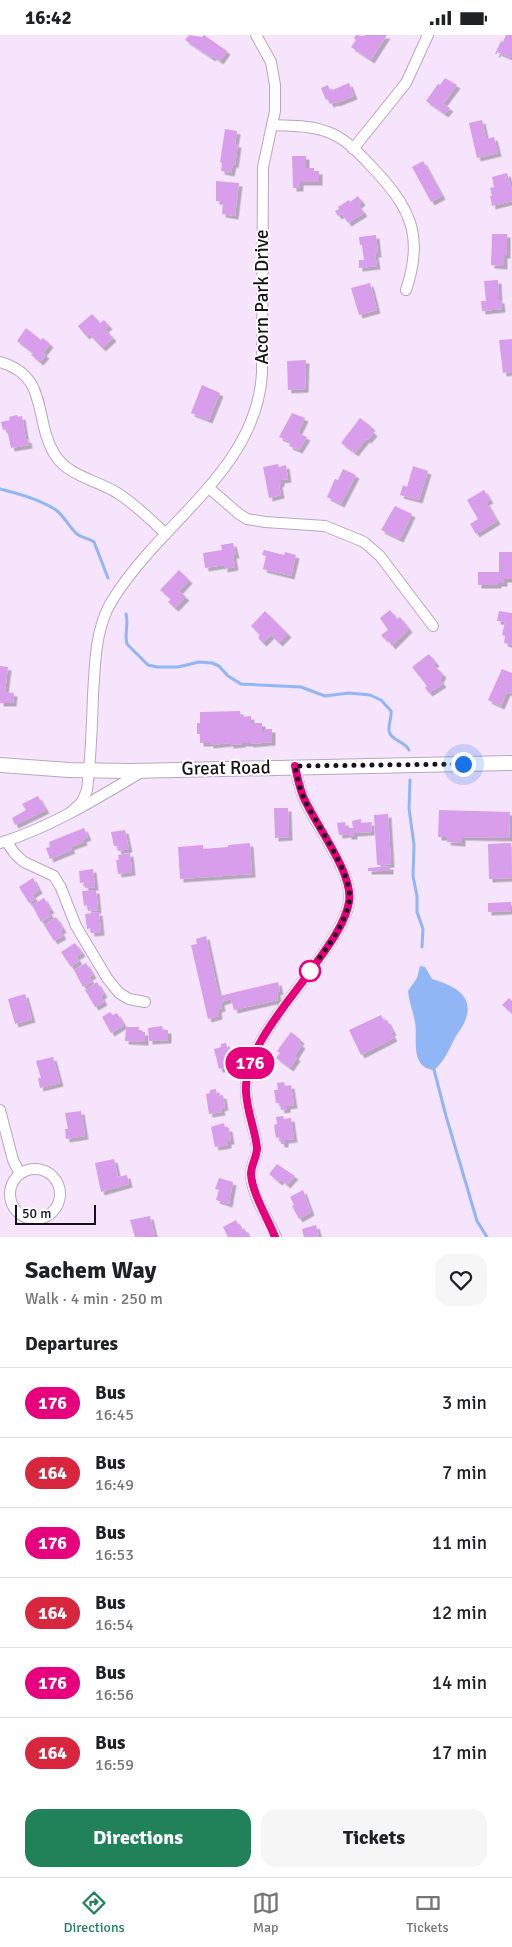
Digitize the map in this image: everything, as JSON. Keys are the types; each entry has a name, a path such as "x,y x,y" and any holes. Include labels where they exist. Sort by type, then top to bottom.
{"main road":[{"name":"Great Road","path":"0,765 90,771 144,771 295,766 512,763"}],"street":[{"name":"Acorn Park Drive","path":"70,813 82,802 86,795 90,771 96,651 104,618 127,579 166,533 209,488 242,443 252,422 261,386 263,167 276,98 274,72 267,51 256,35"},
{"path":"353,149 406,83 428,35"},
{"path":"272,125 324,130 334,134 353,149 389,186 409,218 414,239 414,265 406,290"},
{"path":"0,362 19,370 34,387 50,447 62,464 69,470 120,495 166,533"},
{"path":"209,488 234,511 247,519 325,526 364,542 380,555 433,626"},
{"path":"276,1237 252,1181 252,1168 257,1151 247,1104 246,1080 248,1069 258,1046 318,960 340,923 349,902 350,892 343,871 303,797 295,766"},
{"path":"144,771 70,813 3,842 24,862 54,876 61,888 76,926 107,978 119,993 129,999 145,1002"},
{"path":"0,1110 13,1161 20,1174"},
{"path":"30,1169 40,1170 50,1174 57,1182 60,1192 59,1202 50,1215 33,1219 22,1217 14,1209 9,1193 13,1182 20,1174 30,1169"}],"water":[{"path":"420,966 425,967 432,979 447,984 460,992 467,1004 468,1012 464,1023 444,1059 434,1070 426,1068 421,1063 416,1051 415,1022 408,991 417,978"}],"building":[{"path":"189,35 202,37 204,35 227,51 220,61 213,56 212,58 185,40"},
{"path":"356,35 387,35 371,60 351,47 356,40 354,38"},
{"path":"506,35 512,35 512,58 497,52 495,54"},
{"path":"445,78 457,85 443,104 450,108 445,114 426,101 438,84 440,85"},
{"path":"349,83 354,96 330,104 328,99 326,100 321,88 328,85 330,91"},
{"path":"482,120 486,139 494,137 498,153 477,158 469,123"},
{"path":"225,129 237,131 235,144 238,144 235,165 233,164 231,173 221,171 222,163 220,162"},
{"path":"292,156 306,156 306,168 314,168 314,171 319,171 319,182 300,182 300,188 293,188"},
{"path":"423,161 442,196 431,202 412,167"},
{"path":"507,173 512,190 512,201 492,206 490,188 494,187 492,177"},
{"path":"216,181 239,183 235,216 222,214 223,202 216,201"},
{"path":"358,196 362,202 358,205 364,213 348,223 342,214 338,216 335,211 339,209 338,207"},
{"path":"492,234 507,234 507,255 504,255 504,266 491,265"},
{"path":"376,235 378,254 375,254 377,266 359,268 359,260 364,260 359,237"},
{"path":"498,280 499,300 501,300 502,309 482,311 481,301 486,301 484,281"},
{"path":"370,283 377,310 359,315 351,288"},
{"path":"92,314 100,323 104,320 109,326 105,329 113,338 102,348 89,334 86,336 78,326"},
{"path":"26,328 41,340 43,338 50,344 43,353 46,355 40,362 31,355 33,353 17,341"},
{"path":"512,339 512,372 503,373 499,340"},
{"path":"306,360 305,389 288,390 287,361"},
{"path":"202,385 220,393 209,420 191,413"},
{"path":"292,413 305,418 298,433 307,437 299,450 289,446 291,442 279,437"},
{"path":"17,415 18,417 22,416 26,440 28,439 29,445 11,448 7,429 3,430 1,422 10,420 9,417"},
{"path":"360,418 372,427 370,429 374,433 368,440 366,439 355,453 341,443"},
{"path":"278,464 279,467 286,465 288,479 281,480 279,484 281,495 269,498 263,467"},
{"path":"413,466 428,471 419,500 400,495 403,485 407,487"},
{"path":"343,469 356,475 341,504 327,497 335,479 338,480"},
{"path":"484,490 490,500 486,502 497,521 476,534 470,524 478,519 467,500"},
{"path":"395,506 412,514 400,539 381,530"},
{"path":"233,543 236,555 233,555 235,567 224,569 224,565 205,568 203,553 222,550 221,545"},
{"path":"264,550 284,555 285,552 296,555 291,576 263,569 266,556 262,555"},
{"path":"499,552 512,552 512,579 504,579 504,583 498,583 498,585 478,585 478,572 499,572"},
{"path":"179,570 189,580 179,591 186,597 175,608 168,602 171,599 160,590"},
{"path":"390,610 397,619 400,617 409,629 392,646 381,635 388,630 380,618"},
{"path":"265,611 288,634 279,643 271,635 263,643 258,638 260,635 251,626"},
{"path":"499,611 512,613 512,645 504,643 505,636 502,635 505,622 497,621"},
{"path":"429,654 436,663 433,665 443,674 440,680 443,684 429,693 425,688 427,686 412,667"},
{"path":"0,666 8,667 5,692 14,693 13,703 0,703"},
{"path":"502,669 512,673 512,694 507,692 501,706 488,700"},
{"path":"240,711 241,717 251,716 251,723 262,723 262,732 264,732 264,729 272,729 272,742 230,745 230,743 210,745 210,743 200,743 200,734 197,734 197,723 200,723 200,712"},
{"path":"38,796 46,810 15,825 12,818 26,810 22,804"},
{"path":"274,808 288,808 289,837 275,838"},
{"path":"439,810 510,812 509,838 462,837 462,843 447,842 448,837 438,837"},
{"path":"388,814 391,864 377,865 374,815"},
{"path":"361,819 361,823 372,822 371,832 354,833 354,836 348,836 348,834 339,835 337,823 345,822 346,828 353,828 352,821"},
{"path":"84,828 88,837 83,839 84,842 70,847 72,850 50,859 46,848 50,847 49,842"},
{"path":"125,830 129,849 118,851 117,846 114,846 111,832"},
{"path":"250,843 252,874 180,879 178,847 203,845 203,849"},
{"path":"511,843 512,878 489,879 488,844"},
{"path":"130,853 132,872 118,874 116,860 119,860 118,855"},
{"path":"390,866 390,871 368,871 368,868"},
{"path":"93,869 95,887 85,888 84,882 80,883 79,871"},
{"path":"33,878 39,890 32,895 35,899 29,903 19,887"},
{"path":"96,890 98,910 88,911 87,905 84,906 82,891"},
{"path":"44,898 51,910 48,911 51,916 41,922 32,905"},
{"path":"511,902 511,911 488,912 488,903"},
{"path":"99,912 101,932 91,933 90,928 87,929 85,914"},
{"path":"56,917 63,929 60,931 63,936 54,941 44,925"},
{"path":"206,936 219,996 278,982 280,991 277,992 278,1000 234,1010 231,999 221,1002 222,1008 218,1009 219,1016 208,1019 191,945 197,944 196,939"},
{"path":"75,943 82,953 76,957 79,961 71,967 61,952"},
{"path":"86,963 93,975 89,977 92,982 83,987 74,970"},
{"path":"97,982 104,994 101,996 104,1002 95,1007 85,990"},
{"path":"25,994 32,1019 15,1024 8,999"},
{"path":"509,998 512,1001 512,1013 502,1005"},
{"path":"110,1012 113,1015 117,1013 124,1025 111,1033 102,1017"},
{"path":"381,1015 384,1021 387,1020 394,1038 361,1055 349,1030"},
{"path":"162,1026 163,1030 168,1030 168,1040 149,1041 148,1028"},
{"path":"126,1027 139,1027 139,1032 145,1032 145,1042 125,1041"},
{"path":"291,1032 301,1040 299,1043 302,1045 295,1056 297,1058 290,1068 276,1058 280,1053 277,1051"},
{"path":"226,1043 228,1050 233,1048 236,1061 232,1062 233,1066 219,1069 214,1049"},
{"path":"53,1057 60,1083 40,1088 38,1078 41,1078 36,1061"},
{"path":"284,1082 285,1086 291,1085 294,1105 287,1106 287,1109 281,1110 280,1103 276,1103 274,1090 278,1090 277,1083"},
{"path":"216,1089 217,1096 223,1095 225,1107 221,1108 222,1112 209,1114 206,1094 210,1093 210,1090"},
{"path":"81,1111 85,1136 66,1139 65,1129 68,1129 65,1113"},
{"path":"283,1116 284,1119 291,1118 294,1139 285,1140 285,1144 281,1144 280,1137 276,1138 274,1125 277,1124 276,1117"},
{"path":"224,1123 225,1128 229,1128 231,1141 228,1141 228,1145 215,1147 211,1127"},
{"path":"114,1159 118,1177 127,1175 129,1184 101,1192 95,1163"},
{"path":"277,1164 295,1176 287,1185 281,1180 279,1182 269,1174"},
{"path":"219,1178 233,1182 229,1204 216,1200 219,1190 215,1189"},
{"path":"303,1190 311,1212 299,1219 292,1206 294,1205 290,1197"},
{"path":"150,1216 155,1237 135,1237 130,1220"},
{"path":"236,1220 241,1230 244,1228 249,1237 228,1237 223,1227"},
{"path":"316,1225 319,1236 304,1237 302,1229"}],"waterway":[{"path":"0,489 36,500 56,510 77,534 94,542 108,578"},
{"path":"126,614 127,644 148,665 178,667 199,662 212,663 219,666 228,676 241,684 301,687 325,696 349,693 370,695 381,700 391,711 390,734 409,750"},
{"path":"410,780 409,808 414,845 413,876 417,896 417,912 423,929 422,947"},
{"path":"433,1066 477,1221 487,1237"}],"bus line":[{"name":"176","path":"275,1237 252,1181 251,1174 257,1151 247,1104 246,1080 248,1069 258,1046 318,960 346,913 350,892 343,871 303,797 295,766"}],"route":[{"path":"310,971 307,975 346,913 350,892 343,871 303,797 295,766 463,764"}]}
